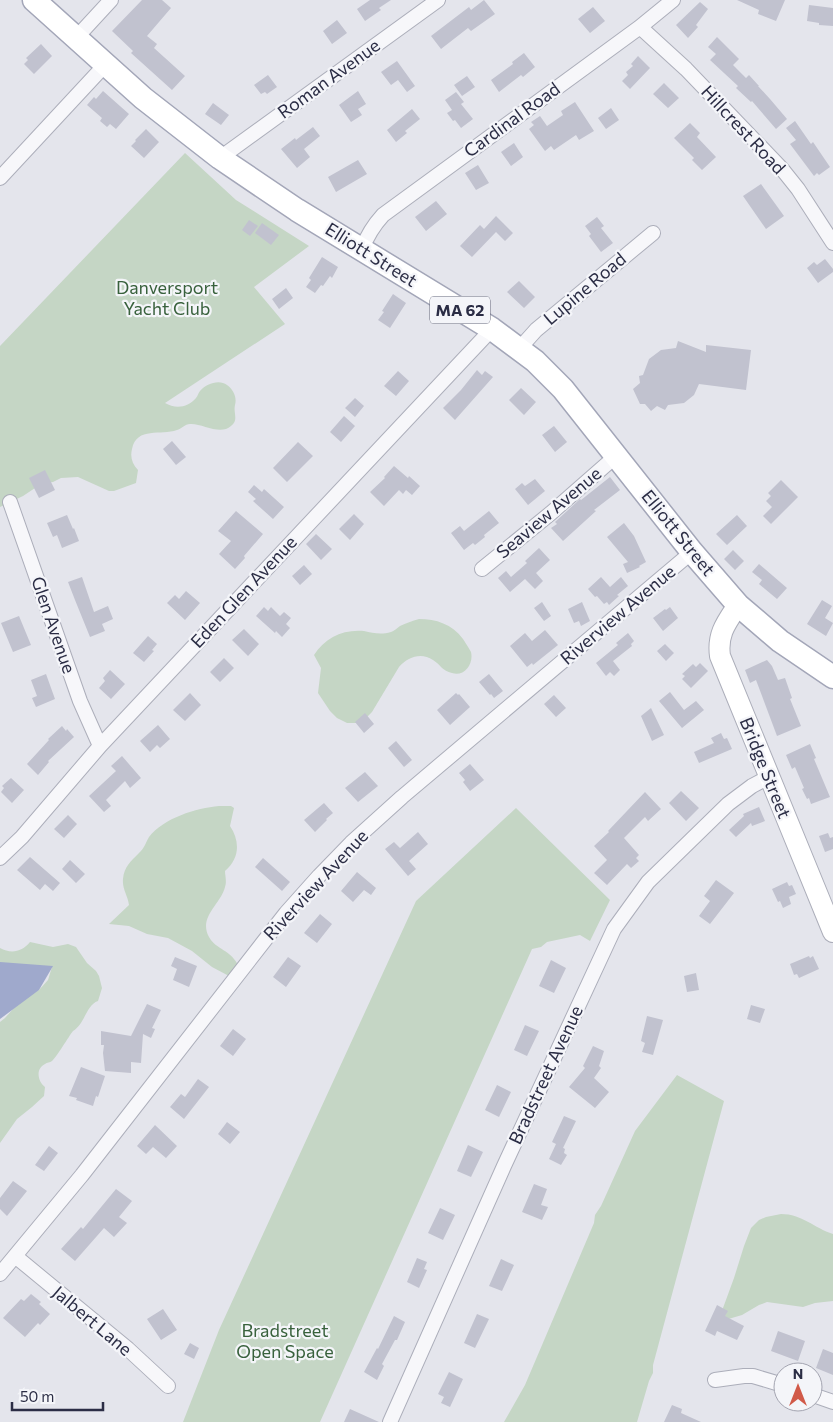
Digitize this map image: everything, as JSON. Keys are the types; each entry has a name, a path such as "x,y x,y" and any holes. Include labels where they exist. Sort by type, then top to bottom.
{"main road":[{"name":"Elliott Street","path":"34,0 143,98 220,158 297,210 492,329 535,361 563,389 692,552 738,605 780,641 833,677"},
{"name":"Bridge Street","path":"738,605 721,631 718,646 720,656 833,932"}],"street":[{"path":"76,38 110,0"},
{"name":"Cardinal Road","path":"362,249 374,225 383,215 640,27 673,0"},
{"name":"Roman Avenue","path":"220,158 430,3"},
{"name":"Hillcrest Road","path":"640,27 686,69 782,169 798,189 833,243"},
{"path":"0,178 105,65"},
{"name":"Lupine Road","path":"520,349 536,330 653,233"},
{"name":"Eden Glen Avenue","path":"0,858 22,837 100,746 492,329"},
{"name":"Seaview Avenue","path":"482,569 551,513 616,456"},
{"name":"Glen Avenue","path":"10,502 80,701 100,746"},
{"name":"Riverview Avenue","path":"0,1274 82,1175 286,913 319,876 351,843 402,797 692,552"},
{"name":"Bradstreet Avenue","path":"390,1422 504,1166 614,929 654,875 728,804 752,786 769,778"},
{"name":"Jalbert Lane","path":"15,1256 128,1349 168,1386"},
{"path":"715,1380 753,1376 773,1382"}],"green space":[{"name":"Danversport Yacht Club","path":"185,153 236,200 309,246 254,287 285,324 165,403 177,407 185,406 193,401 206,386 217,382 224,383 231,389 235,397 235,421 227,429 222,430 190,424 171,432 150,433 139,437 135,442 131,455 133,463 138,470 136,483 109,491 78,477 61,478 53,482 41,484 23,496 0,507 0,346"},
{"path":"419,619 443,623 459,634 471,652 472,657 467,669 456,674 446,671 436,662 424,656 411,658 399,667 372,712 365,719 356,723 347,723 337,718 318,693 321,668 314,655 318,649 329,639 342,633 364,631 387,633"},
{"path":"219,806 231,806 234,808 230,826 236,838 237,849 234,861 225,871 225,887 208,917 206,930 212,941 228,953 239,967 229,976 212,967 192,951 168,938 147,934 129,926 109,924 129,905 123,886 125,871 128,864 142,850 155,830 181,815"},
{"name":"Bradstreet Open Space","path":"516,808 610,900 590,941 580,935 547,942 541,947 532,949 320,1422 183,1422 219,1330 416,901"},
{"path":"30,942 53,947 68,944 76,947 87,963 96,971 102,988 98,1001 91,1006 54,1059 40,1069 39,1079 45,1087 44,1096 17,1119 0,1143 0,1022 22,999 39,990 48,980 52,967 0,963 0,948 16,951"},
{"path":"677,1075 724,1101 653,1365 653,1373 637,1422 504,1422 525,1385 594,1223 595,1215 601,1206 635,1131"},
{"path":"781,1214 795,1216 833,1234 833,1301 815,1303 803,1307 767,1302 742,1315 725,1320 723,1308 751,1228 759,1220"}],"water":[{"path":"0,962 53,966 39,990 0,1019"}],"building":[{"path":"142,0 162,0 171,8 147,36 157,44 154,48 185,76 172,90 131,53 133,51 112,31"},
{"path":"370,0 391,0 365,21 357,9"},
{"path":"484,0 495,14 471,31 468,28 441,49 431,36 469,7 471,10"},
{"path":"737,0 785,0 776,21 758,14 759,10"},
{"path":"700,2 708,9 696,25 698,27 688,38 676,25"},
{"path":"809,5 833,8 833,26 819,25 819,23 807,21"},
{"path":"593,7 605,21 590,33 578,19"},
{"path":"337,20 347,33 332,44 323,31"},
{"path":"717,37 739,59 733,65 746,78 749,75 787,119 776,129 752,101 736,88 738,86 710,60 716,54 708,47"},
{"path":"41,44 52,56 34,74 24,64 28,60 26,58"},
{"path":"524,53 535,67 499,92 491,80 513,64 512,62"},
{"path":"638,56 650,68 630,89 622,81 628,75 626,72 633,66 631,64"},
{"path":"397,61 415,86 407,92 398,80 391,85 381,72"},
{"path":"268,75 277,87 267,94 265,92 261,94 254,85"},
{"path":"467,76 475,87 462,96 454,85"},
{"path":"664,83 679,98 668,108 653,94"},
{"path":"103,91 129,114 116,129 110,124 107,127 100,121 102,118 87,105"},
{"path":"358,91 366,104 358,109 362,115 351,122 339,105"},
{"path":"456,92 464,102 461,104 473,119 461,128 447,113 452,110 445,100"},
{"path":"575,102 594,131 579,140 576,135 554,150 551,146 545,151 529,129 534,125 531,122 540,116 547,126 563,115 561,111"},
{"path":"213,103 229,115 221,125 205,114"},
{"path":"611,108 619,120 606,129 598,118"},
{"path":"412,109 420,119 405,131 407,133 396,142 387,130"},
{"path":"795,121 811,144 813,142 830,167 819,175 817,173 814,176 790,144 796,140 786,128"},
{"path":"690,123 700,133 697,137 716,157 702,170 692,160 694,158 674,138"},
{"path":"313,127 320,136 304,149 310,157 297,168 281,149"},
{"path":"146,129 159,142 144,158 131,146"},
{"path":"514,143 523,157 511,166 501,152"},
{"path":"358,160 367,174 336,192 328,177"},
{"path":"478,165 489,183 476,190 465,173"},
{"path":"761,184 784,216 766,229 743,196"},
{"path":"436,201 447,214 426,231 415,217"},
{"path":"496,216 513,233 505,241 496,232 472,257 460,246 480,225 484,229"},
{"path":"597,217 604,226 601,228 613,243 601,252 589,236 591,234 585,226"},
{"path":"249,220 258,226 250,236 242,230"},
{"path":"262,223 279,235 271,245 255,233"},
{"path":"322,257 338,267 332,278 330,276 315,293 306,287 311,280 309,278"},
{"path":"825,259 833,269 833,272 818,283 807,268 814,262 817,265"},
{"path":"519,281 535,297 524,308 507,292"},
{"path":"286,288 293,298 279,309 272,299"},
{"path":"393,294 406,303 390,328 378,320"},
{"path":"678,341 706,352 706,345 751,350 746,390 699,384 694,395 684,403 668,405 665,410 657,406 651,411 645,404 640,404 633,389 640,383 639,376 643,375 649,359 661,350 676,348"},
{"path":"477,370 482,375 485,371 493,377 455,420 443,408"},
{"path":"398,371 409,381 396,396 384,386"},
{"path":"521,388 536,402 524,415 509,400"},
{"path":"355,398 364,406 355,417 345,408"},
{"path":"344,416 355,426 341,442 330,432"},
{"path":"554,426 567,442 555,452 542,435"},
{"path":"172,441 186,457 176,465 163,449"},
{"path":"298,442 313,456 287,482 273,468"},
{"path":"394,466 420,486 412,495 406,490 403,494 399,490 384,506 370,492 385,478"},
{"path":"45,470 55,490 39,498 29,478"},
{"path":"610,477 620,490 594,510 596,511 563,541 551,528 557,524 555,522 580,499"},
{"path":"535,479 545,491 528,505 515,489 522,483 525,486"},
{"path":"781,480 798,497 771,524 763,516 772,507 766,501 771,496 768,493"},
{"path":"254,485 262,492 264,489 284,507 273,519 253,501 256,499 248,492"},
{"path":"236,511 263,534 235,569 219,554 231,541 218,531"},
{"path":"489,511 499,523 475,545 473,543 464,550 451,533 460,526 464,531"},
{"path":"354,514 364,524 350,540 339,529"},
{"path":"67,515 79,541 62,548 57,535 53,537 47,523"},
{"path":"737,515 747,526 727,545 716,534"},
{"path":"624,523 634,536 646,562 627,573 623,564 628,562 607,537"},
{"path":"316,534 332,549 321,560 306,544"},
{"path":"539,548 550,560 536,573 543,581 535,589 525,579 510,592 498,578 506,571 511,577 527,563 525,561"},
{"path":"733,550 744,561 735,570 724,559"},
{"path":"759,564 787,588 777,599 759,584 762,580 752,572"},
{"path":"304,565 312,574 300,585 292,576"},
{"path":"82,577 94,612 108,606 113,619 102,624 105,631 90,637 68,582"},
{"path":"601,577 610,587 621,577 628,586 609,605 607,602 604,604 588,589"},
{"path":"186,591 200,603 185,620 167,603 175,595 179,599"},
{"path":"822,600 832,606 825,618 833,623 826,636 807,624"},
{"path":"542,602 551,616 544,621 534,608"},
{"path":"582,602 590,621 581,626 579,621 574,623 568,609"},
{"path":"264,607 268,611 271,607 280,616 284,612 291,618 286,624 290,628 282,637 256,616"},
{"path":"670,607 678,618 663,631 653,618"},
{"path":"19,616 31,645 13,652 1,623"},
{"path":"244,629 259,644 248,656 232,640"},
{"path":"545,630 558,645 533,665 532,663 527,667 510,646 525,633 532,641"},
{"path":"628,633 634,641 631,644 632,646 613,661 620,670 614,676 610,672 606,676 596,663 618,645 616,643"},
{"path":"148,636 157,644 152,650 154,651 144,662 133,653"},
{"path":"665,644 674,653 666,661 657,651"},
{"path":"224,658 234,668 220,682 210,672"},
{"path":"767,660 778,680 785,678 792,698 790,699 801,726 777,736 756,680 750,683 745,670"},
{"path":"700,663 708,671 691,688 682,679 685,676 682,674 693,664 696,667"},
{"path":"110,670 125,684 111,699 99,688 105,681 103,678"},
{"path":"46,674 55,699 36,707 32,698 37,696 31,680"},
{"path":"489,674 503,691 494,698 479,682"},
{"path":"670,692 684,710 696,701 704,710 682,728 659,701"},
{"path":"190,693 201,705 185,721 173,710"},
{"path":"456,693 470,707 450,725 437,710"},
{"path":"554,695 566,708 556,717 544,704"},
{"path":"651,708 664,735 652,741 641,716"},
{"path":"365,713 374,724 364,733 355,722"},
{"path":"158,725 170,739 160,748 157,745 150,752 140,741"},
{"path":"62,726 74,737 48,761 38,775 27,764"},
{"path":"721,733 724,739 727,738 732,749 699,763 694,752 714,743 711,738"},
{"path":"396,741 412,760 404,767 388,748"},
{"path":"810,744 816,758 814,759 830,797 811,804 802,789 804,788 795,767 792,769 786,755"},
{"path":"122,756 141,778 130,788 125,781 106,800 111,806 104,812 89,796 116,771 111,766"},
{"path":"470,764 484,780 470,791 459,773"},
{"path":"365,772 378,786 358,802 345,788"},
{"path":"11,778 24,790 12,803 1,792 4,788 2,786"},
{"path":"681,791 699,808 686,821 669,803"},
{"path":"645,792 661,809 648,821 645,817 624,838 639,855 636,858 639,861 631,868 627,864 607,885 594,873 607,860 594,846"},
{"path":"324,803 333,813 315,832 304,820"},
{"path":"759,807 765,821 752,826 751,823 736,837 729,830 744,816 743,814"},
{"path":"68,815 77,824 64,838 54,829"},
{"path":"418,832 428,844 409,861 416,869 408,876 385,849 394,842 400,848"},
{"path":"828,833 830,838 833,837 833,849 825,852 819,836"},
{"path":"30,857 60,883 53,891 45,884 40,890 17,870"},
{"path":"263,858 290,882 282,891 255,867"},
{"path":"70,860 85,874 76,883 62,869"},
{"path":"357,872 376,888 371,895 364,890 353,902 341,891"},
{"path":"716,880 734,893 710,924 699,916 710,901 704,896"},
{"path":"787,882 789,886 792,885 796,894 789,897 791,904 783,908 772,889"},
{"path":"320,914 332,924 317,943 304,933"},
{"path":"809,956 810,958 813,956 819,969 799,978 797,974 794,975 790,964"},
{"path":"175,957 197,966 189,987 173,980 177,969 171,966"},
{"path":"288,957 301,966 286,987 273,977"},
{"path":"551,960 566,968 554,993 539,986"},
{"path":"696,973 699,990 687,992 684,976"},
{"path":"147,1004 161,1010 152,1028 155,1029 151,1038 143,1034 141,1063 131,1062 131,1073 105,1071 104,1045 101,1045 101,1031 131,1036"},
{"path":"751,1005 765,1009 760,1023 747,1019"},
{"path":"647,1016 663,1020 653,1055 642,1052 645,1043 641,1041"},
{"path":"525,1025 539,1031 527,1056 514,1050"},
{"path":"233,1029 246,1039 233,1056 220,1046"},
{"path":"593,1046 604,1051 599,1066 601,1068 594,1078 609,1092 595,1108 569,1087 585,1068 583,1066"},
{"path":"81,1067 105,1076 93,1106 69,1096"},
{"path":"198,1079 209,1087 184,1119 170,1107 181,1094 185,1097"},
{"path":"497,1085 511,1092 499,1117 485,1110"},
{"path":"564,1116 576,1121 563,1148 565,1149 564,1153 567,1155 561,1165 549,1159 556,1144 552,1142"},
{"path":"227,1122 240,1132 230,1144 218,1134"},
{"path":"155,1125 177,1146 166,1158 153,1147 146,1154 137,1146"},
{"path":"468,1145 483,1152 471,1177 457,1171"},
{"path":"49,1146 58,1153 44,1171 35,1165"},
{"path":"13,1181 27,1191 7,1216 0,1209 0,1198"},
{"path":"534,1184 547,1189 541,1205 548,1207 542,1220 522,1212"},
{"path":"116,1189 132,1201 119,1217 127,1223 114,1237 104,1228 75,1261 61,1249 81,1227 83,1229"},
{"path":"440,1208 455,1215 443,1240 428,1233"},
{"path":"417,1258 427,1262 424,1269 427,1270 419,1288 407,1282"},
{"path":"501,1259 514,1265 502,1291 489,1286"},
{"path":"31,1294 41,1302 39,1304 50,1314 40,1325 38,1323 25,1337 3,1318 21,1299 24,1301"},
{"path":"717,1305 728,1311 725,1316 744,1326 737,1340 717,1331 715,1336 705,1331"},
{"path":"163,1309 177,1330 161,1340 147,1319"},
{"path":"477,1314 489,1319 475,1348 464,1343"},
{"path":"394,1316 405,1322 397,1340 395,1340 382,1364 384,1366 377,1380 364,1372"},
{"path":"778,1331 805,1341 798,1361 771,1351"},
{"path":"190,1343 199,1348 194,1359 184,1354"},
{"path":"823,1349 833,1353 833,1375 823,1371 823,1362 818,1362"},
{"path":"449,1372 463,1379 450,1407 441,1403 444,1397 438,1394"},
{"path":"672,1405 682,1409 681,1413 701,1422 664,1422"},
{"path":"350,1409 379,1422 344,1422"}]}
